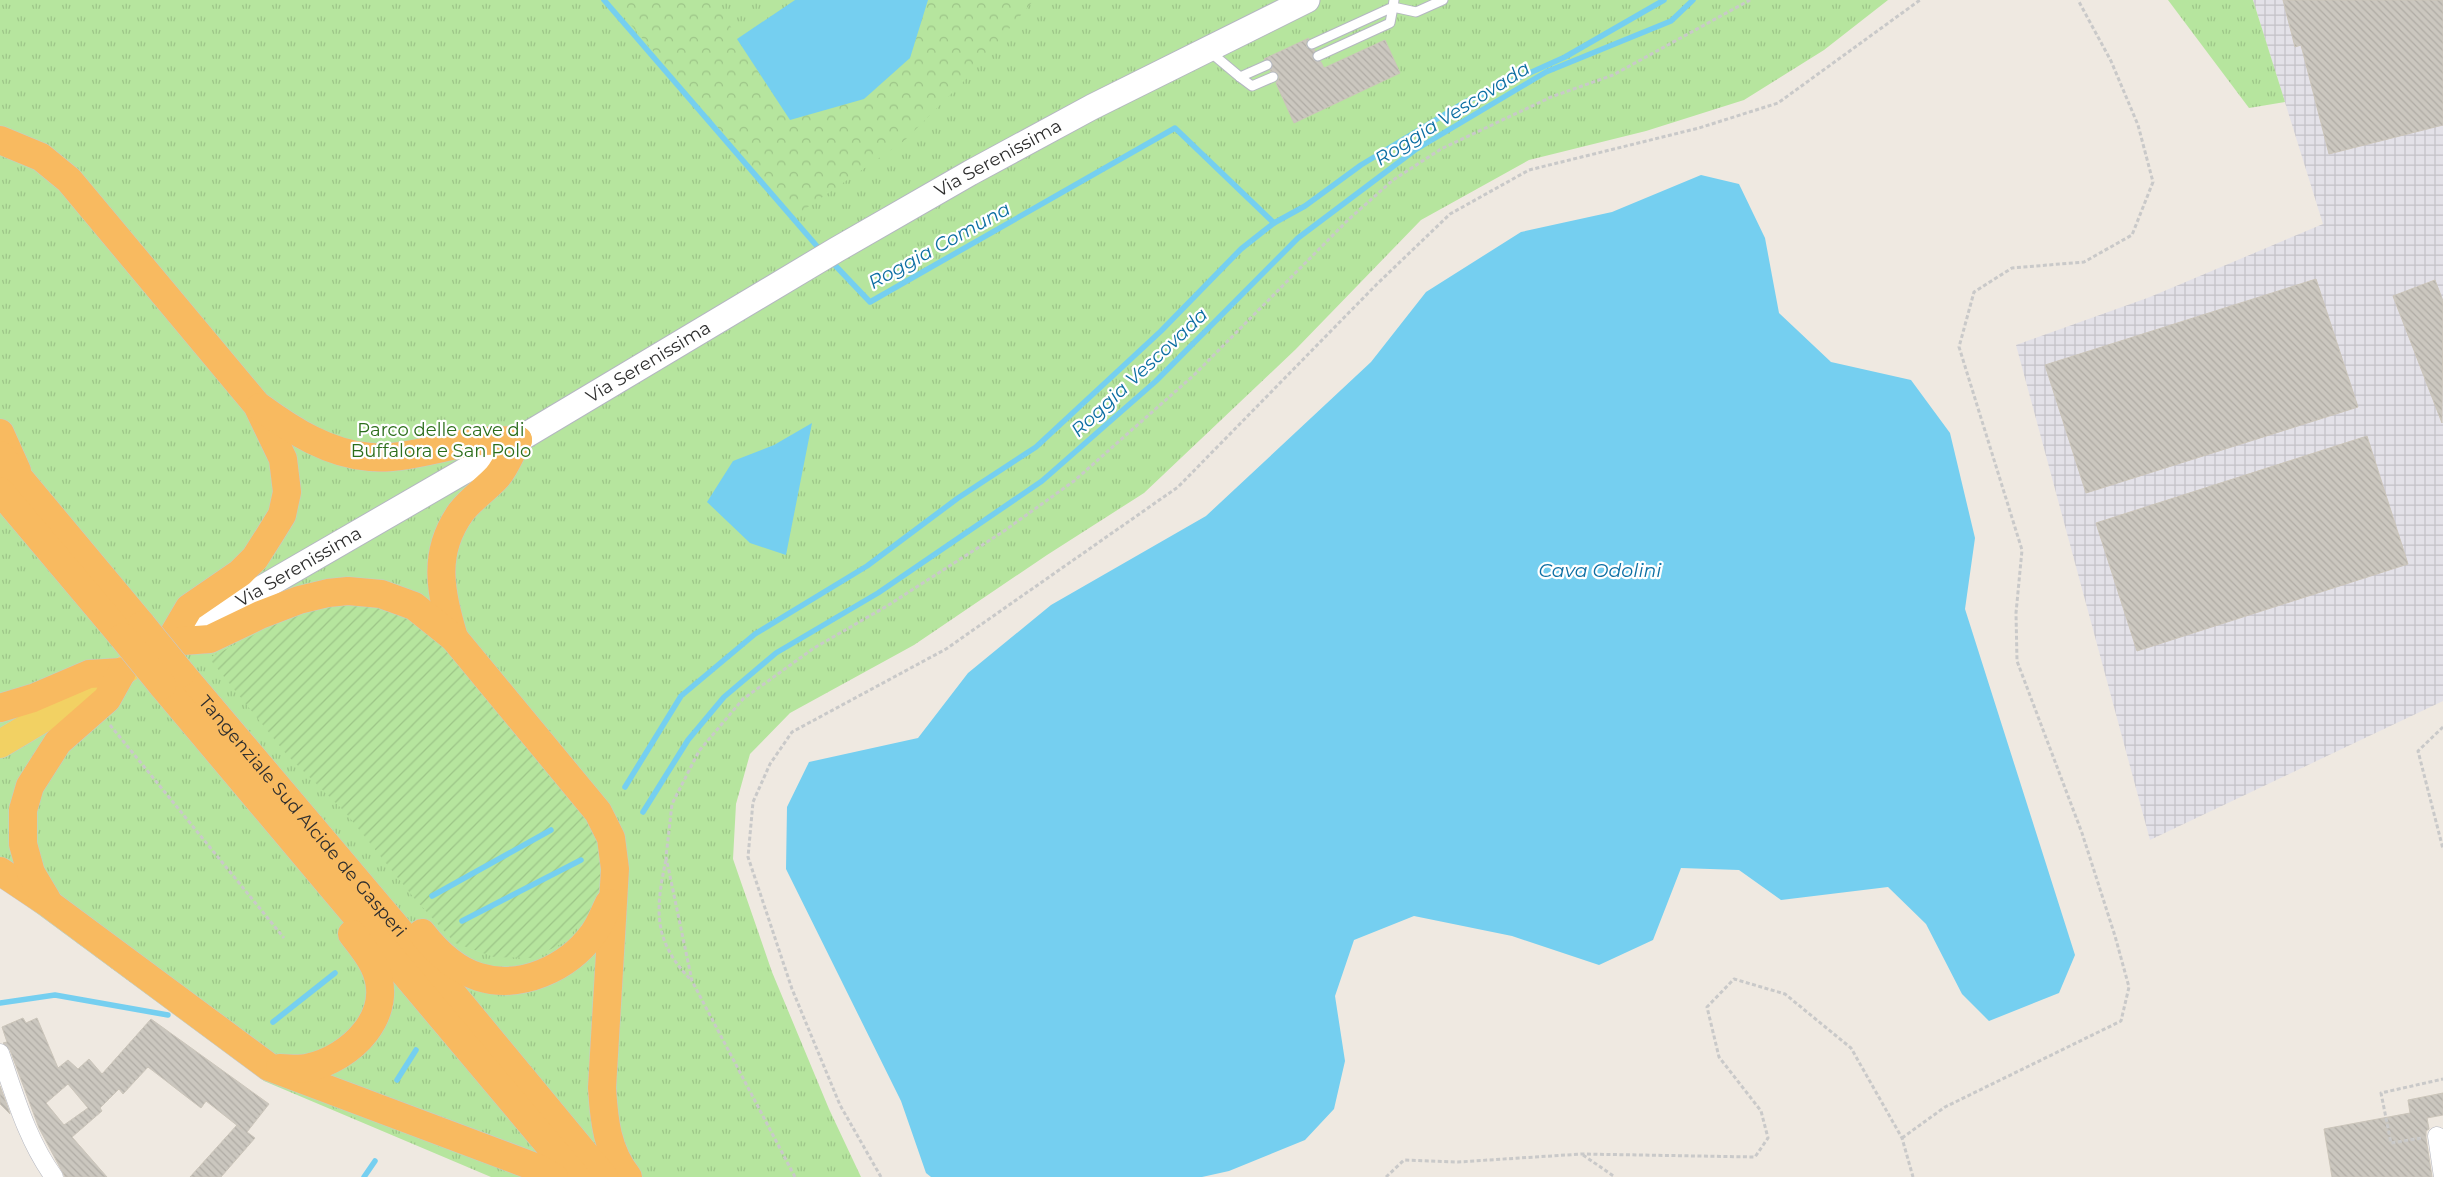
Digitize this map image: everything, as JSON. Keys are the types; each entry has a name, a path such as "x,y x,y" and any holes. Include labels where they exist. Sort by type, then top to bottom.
{"highway":[{"path":"0,140 41,156 69,180 257,405 283,459 287,492 282,515 255,558 240,573 190,608 170,642"},
{"path":"257,405 292,430 328,447 371,457 424,453 474,442 518,440"},
{"path":"0,433 10,485"},
{"path":"454,638 442,594 440,565 448,538 461,512 498,476 518,440"},
{"name":"Tangenziale Sud Alcide de Gasperi","path":"0,455 10,485 172,679 290,802 604,1177"},
{"path":"170,642 210,639 260,615 299,600 348,590 381,594 414,606 454,638 598,812 611,838 615,869 602,1088 604,1116 610,1144 628,1177"},
{"path":"0,708 33,698 89,674 122,672"},
{"path":"49,904 31,873 23,844 23,810 30,786 58,742 98,709 107,699 122,672"},
{"name":"Tangenziale Sud Alcide de Gasperi","path":"172,679 210,743 576,1177"},
{"path":"210,743 244,805 358,941 375,967 380,990 379,1007 373,1022 360,1040 346,1052 330,1061 305,1069 269,1067"},
{"path":"290,802 344,840 432,946 458,967 479,976 496,979 523,979 553,969 574,954 594,933 613,895"},
{"path":"0,871 49,904 269,1067 535,1166 554,1177"}],"main road":[{"name":"Via Serenissima","path":"0,744 170,642 518,440 836,250 970,173 1092,107 1306,0"}],"street":[{"path":"0,1053 39,1156 54,1177"},
{"path":"2437,1136 2443,1177"}],"lane":[{"path":"1312,44 1394,3 1416,12 1443,0"},
{"path":"1318,56 1390,23 1394,3"},
{"path":"1207,50 1252,86 1273,77"},
{"path":"1240,77 1267,65"}],"path":[{"path":"692,981 678,967 660,934 658,894 666,857 672,804 699,751 743,698 814,648 929,580 1004,531 1074,481 1194,375 1348,220 1394,180 1441,149 1551,97 1613,75 1750,0"},
{"path":"881,1177 840,1105 792,989 748,857 753,802 770,764 792,732 946,649 1178,487 1377,284 1450,214 1530,170 1690,130 1778,103 1920,0"},
{"path":"1902,1138 1945,1107 2121,1021 2129,987 2082,833 2017,661 2016,613 2022,550 1959,347 1974,292 2012,268 2084,262 2132,235 2153,182 2138,125 2111,61 2078,0"},
{"path":"98,709 284,938"},
{"path":"2443,727 2418,751 2443,849"},
{"path":"666,857 692,981 795,1177"},
{"path":"1386,1177 1404,1160 1458,1162 1582,1154 1755,1157 1768,1138 1761,1111 1719,1057 1707,1007 1734,979 1785,994 1851,1048 1902,1138 1913,1177"},
{"path":"2437,1136 2391,1143 2382,1093 2443,1079"},
{"path":"1582,1154 1615,1177"}],"shaded area":[{"path":"2253,0 2443,0 2443,701 2150,840 2016,345 2150,297 2323,224"}],"green space":[{"name":"Parco delle cave di Buffalora e San Polo","path":"0,0 1888,0 1824,50 1744,100 1646,131 1529,160 1421,220 1296,349 1144,493 1047,555 914,645 790,713 750,754 736,804 733,859 772,972 829,1109 861,1177 491,1177 264,1081 0,886"},
{"path":"610,0 717,0 737,39 790,120 910,58 928,0 1034,0 965,80 904,141 789,220 786,208"},
{"path":"2168,0 2253,0 2285,102 2249,108"},
{"path":"345,602 385,607 420,623 453,651 590,823 603,851 604,878 589,914 563,943 533,958 494,957 455,943 414,898 345,812 287,755 209,658 298,612"}],"water":[{"path":"795,0 928,0 910,58 864,99 790,120 737,39"},
{"name":"Cava Odolini","path":"1701,175 1739,184 1765,238 1779,313 1831,362 1911,380 1950,433 1975,538 1965,609 2075,955 2059,993 1989,1021 1962,994 1926,924 1888,887 1781,900 1739,870 1681,868 1653,940 1599,965 1512,936 1414,916 1354,940 1335,996 1345,1061 1334,1109 1305,1140 1229,1171 1202,1177 931,1177 926,1173 901,1101 786,869 787,807 809,762 918,738 968,673 1051,605 1206,516 1371,362 1426,292 1521,232 1612,212"},
{"path":"812,423 786,555 750,543 707,502 733,461 774,445"}],"building":[{"path":"2283,0 2443,0 2443,125 2329,154 2301,45 2295,47"},
{"path":"1309,38 1306,43 1307,47 1315,50 1313,59 1321,62 1324,68 1385,40 1400,73 1294,123 1276,83 1279,78 1278,74 1270,71 1272,62 1264,59"},
{"path":"2316,279 2358,407 2086,493 2045,365"},
{"path":"2435,280 2443,301 2442,423 2393,296"},
{"path":"2367,436 2408,564 2137,651 2096,523"},
{"path":"23,1018 26,1023 37,1018 58,1068 68,1060 78,1069 89,1059 102,1074 151,1019 269,1104 247,1132 255,1138 221,1177 190,1177 237,1125 206,1101 201,1108 148,1067 123,1094 119,1089 100,1108 102,1111 72,1137 107,1177 65,1177 39,1128 10,1050 3,1043 7,1042 2,1027","holes":["68,1084 88,1108 64,1125 46,1103"]},
{"path":"0,1086 7,1105 10,1114 0,1104"},
{"path":"2443,1093 2443,1115 2427,1118 2429,1129 2426,1131 2426,1138 2432,1177 2332,1177 2324,1129 2410,1113 2408,1100"}],"waterway":[{"name":"Roggia Comuna","path":"604,0 822,252"},
{"name":"Roggia Comuna","path":"625,787 681,696 755,634 867,566 958,498 1036,447 1161,331 1241,249 1274,223 1305,206 1361,165 1465,102 1565,57 1664,0"},
{"name":"Roggia Vescovada","path":"643,812 688,740 724,697 776,653 878,593 1042,481 1156,381 1298,238 1415,150 1546,72 1671,21 1693,0"},
{"name":"Roggia Comuna","path":"831,261 870,302 1175,128 1274,223"},
{"name":"Roggia Comuna","path":"432,896 551,830"},
{"name":"Roggia Vescovada","path":"462,921 581,860"},
{"name":"Roggia Comuna","path":"273,1022 335,973"},
{"name":"Roggia Comuna","path":"0,1003 55,995 168,1015"},
{"name":"Roggia Vescovada","path":"397,1080 416,1050"},
{"name":"Roggia Vescovada","path":"364,1177 375,1161"}]}
